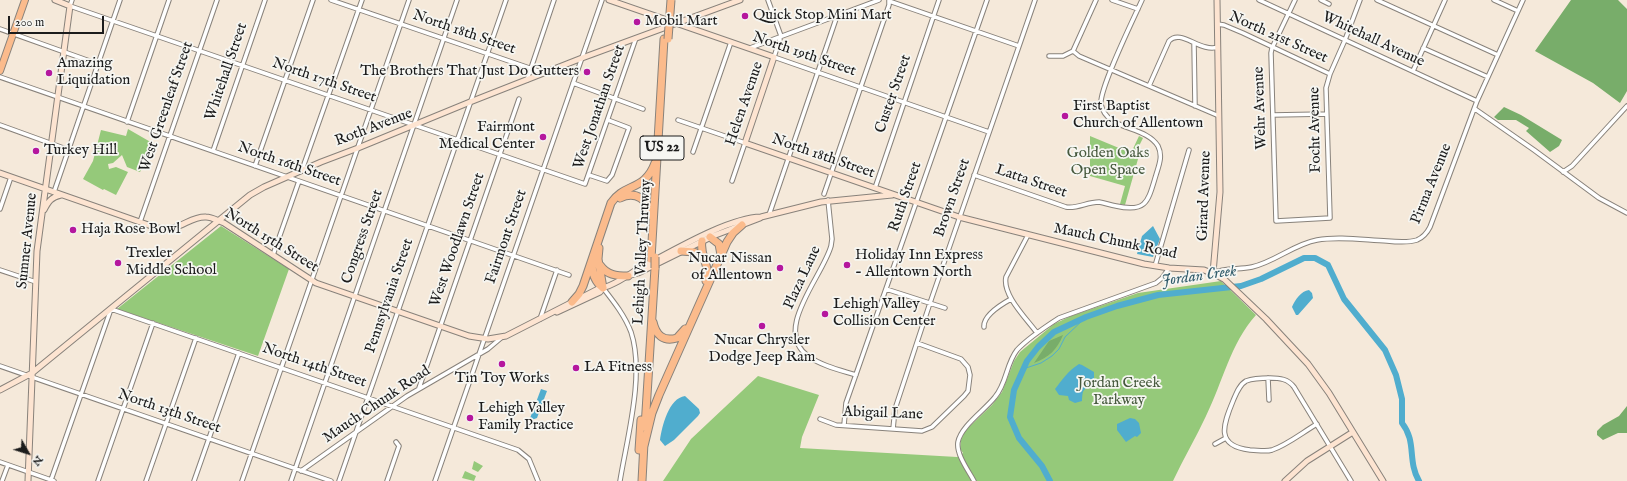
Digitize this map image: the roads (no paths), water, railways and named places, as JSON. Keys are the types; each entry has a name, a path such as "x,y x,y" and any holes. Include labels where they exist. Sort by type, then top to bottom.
{"highway":[{"name":"Lehigh Valley Thruway","path":"637,481 653,258 667,0"},
{"name":"Lehigh Valley Thruway","path":"653,258 653,222 657,157 666,39 671,0"},
{"path":"572,302 580,291 612,200 620,193 640,184 647,178 652,171 657,157"},
{"path":"603,288 598,261 598,251 612,209 620,198 631,195 642,198 648,206 653,222"},
{"path":"644,446 656,401 720,257 730,237 742,225"},
{"path":"652,316 656,331 661,337 673,339 681,335 706,281 708,268 701,250 705,238 719,244 720,257"},
{"path":"681,251 694,252 704,259"},
{"path":"593,255 593,274 597,282 603,288"},
{"path":"598,261 602,268 608,273 616,276 628,276"},
{"name":"Lehigh Valley Thruway","path":"642,481 652,316 652,269"}],"main road":[{"path":"0,71 25,0"},
{"name":"North 17th Street","path":"55,0 71,3"},
{"name":"North 19th Street","path":"609,0 774,57"},
{"name":"Roth Avenue","path":"32,375 256,191 302,170 414,126 470,102 582,58 740,0"},
{"name":"Girard Avenue","path":"1213,273 1220,192 1217,0"},
{"name":"Sumner Avenue","path":"28,481 37,251 71,3"},
{"name":"Helen Avenue","path":"745,143 774,57"},
{"name":"North 18th Street","path":"745,143 959,217"},
{"name":"North 15th Street","path":"0,174 166,230 176,228 204,217 219,221 316,283 469,336 485,339"},
{"name":"Custer Street","path":"873,197 875,188"},
{"path":"42,215 51,199 55,196 61,195"},
{"name":"Mauch Chunk Road","path":"628,276 636,270 735,223 828,200 894,195"},
{"name":"Mauch Chunk Road","path":"485,339 501,338 598,289 638,273 705,238 761,217"},
{"name":"Mauch Chunk Road","path":"959,217 1155,266 1204,270 1224,279 1278,330 1303,357 1322,382 1383,481"},
{"name":"Mauch Chunk Road","path":"551,314 563,310 600,292 603,288"},
{"path":"0,390 26,375 32,375"},
{"path":"1285,481 1307,461 1353,432"}],"street":[{"path":"54,192 120,0"},
{"path":"127,122 168,0"},
{"name":"West Greenleaf Street","path":"140,222 217,0"},
{"name":"Whitehall Street","path":"213,151 265,0"},
{"path":"255,166 313,0"},
{"name":"North 18th Street","path":"331,0 544,73"},
{"path":"302,170 362,0"},
{"path":"242,481 409,0"},
{"name":"Congress Street","path":"291,481 457,0"},
{"name":"Pennsylvania Street","path":"339,481 506,0"},
{"path":"527,80 554,0"},
{"name":"Fairmont Street","path":"435,481 602,0"},
{"path":"768,0 781,36"},
{"path":"749,48 879,0"},
{"path":"824,194 889,5 889,0 1019,46"},
{"name":"Custer Street","path":"875,188 939,0"},
{"name":"Ruth Street","path":"844,425 846,403 987,0"},
{"name":"Brown Street","path":"893,428 895,409 930,303 1035,0"},
{"path":"1049,56 1064,56 1073,52 1096,0"},
{"path":"1112,0 1138,9"},
{"name":"Latta Street","path":"974,175 1070,208 1098,202 1128,209 1142,205 1150,195 1159,163 1160,154 1158,146 1153,140 1112,120 1103,110 1101,96 1142,0"},
{"name":"Whitehall Avenue","path":"1259,0 1477,101"},
{"name":"Wehr Avenue","path":"1276,221 1271,72 1272,48 1295,0"},
{"path":"1321,0 1330,4"},
{"name":"Focht Avenue","path":"1276,221 1330,218 1326,88 1330,74 1360,0"},
{"path":"1377,0 1498,55"},
{"path":"1412,71 1445,0"},
{"path":"1494,0 1518,11"},
{"name":"Pirma Avenue","path":"1213,273 1219,270 1244,268 1264,263 1303,244 1317,240 1334,239 1405,242 1422,237 1430,227 1477,101 1523,0"},
{"name":"North 17th Street","path":"71,3 113,20 414,126 585,184"},
{"path":"769,215 837,16"},
{"name":"North 21st Street","path":"1217,24 1224,25 1330,74"},
{"path":"0,29 98,64"},
{"name":"Helen Avenue","path":"774,57 781,36"},
{"path":"1149,86 1171,39 1180,37 1207,49 1218,47"},
{"name":"West Jonathan Street","path":"585,184 636,38"},
{"path":"693,152 731,42"},
{"path":"1194,43 1195,106"},
{"path":"1423,48 1488,77"},
{"path":"1073,52 1219,116"},
{"name":"North 19th Street","path":"774,57 990,132"},
{"name":"North 16th Street","path":"0,78 569,275"},
{"path":"573,84 616,98 643,109"},
{"name":"West Woodlawn Street","path":"419,388 519,99"},
{"path":"1563,172 1572,166 1627,106"},
{"path":"1475,109 1563,172 1604,200 1627,213"},
{"path":"1273,115 1326,114"},
{"path":"588,175 607,181 609,180 629,128 608,120"},
{"name":"North 18th Street","path":"678,120 745,143"},
{"path":"0,125 69,150"},
{"name":"Helen Avenue","path":"732,181 745,143"},
{"path":"1155,266 1189,150"},
{"path":"0,209 11,177"},
{"path":"273,255 298,181"},
{"name":"Plaza Lane","path":"828,200 832,246 799,312 795,328 796,338 800,347 812,359 856,375"},
{"path":"1028,235 1005,280 1006,288 1011,299 1037,333"},
{"path":"974,481 960,454 958,441 963,431 999,392 1008,366 1020,348 1054,321 1066,315 1156,283 1162,278 1169,268"},
{"path":"1224,279 1224,274 1230,269"},
{"path":"0,270 36,282"},
{"path":"540,319 557,270"},
{"path":"603,288 626,320 633,338 636,357 632,415 620,481"},
{"path":"886,289 945,308"},
{"path":"984,327 986,319 1000,306 1011,299"},
{"path":"0,462 53,480 111,309"},
{"name":"North 14th Street","path":"111,309 282,367 523,452 531,462 538,481"},
{"path":"98,481 153,323"},
{"path":"146,481 196,338"},
{"name":"Mauch Chunk Road","path":"301,471 419,388 491,347 501,338"},
{"name":"Abigail Lane","path":"820,419 836,425 922,431 932,427 968,391 970,375 968,367 961,359 917,343"},
{"path":"194,481 239,353"},
{"path":"467,361 476,365"},
{"path":"0,366 26,375"},
{"name":"North 13th Street","path":"32,375 81,394 331,481"},
{"path":"1317,424 1277,447 1268,450 1239,448 1232,445 1226,438 1224,428 1224,421 1238,390 1247,381 1256,378 1283,379 1290,383 1317,424 1351,481"},
{"path":"1268,378 1269,400"},
{"path":"1215,444 1226,438"},
{"path":"387,481 399,446 396,442"},
{"path":"2,481 8,465"}],"water":[{"path":"1153,226 1160,239 1153,257 1137,254 1142,236"},
{"path":"1309,290 1312,293 1313,298 1298,315 1296,315 1292,307 1293,304 1301,294"},
{"path":"1079,364 1094,372 1094,385 1084,390 1082,401 1075,403 1069,400 1068,396 1059,395 1055,389 1068,373"},
{"path":"541,389 547,391 537,418 529,421"},
{"path":"685,396 699,409 700,413 674,440 665,446 660,440 667,414 679,398"},
{"path":"1130,418 1135,419 1139,423 1141,433 1137,437 1135,436 1126,442 1117,430 1117,424"}],"waterway":[{"name":"Jordan Creek","path":"1050,481 1042,466 1019,438 1010,417 1014,390 1027,361 1038,347 1054,332 1086,317 1117,306 1158,295 1241,286 1261,279 1304,258 1315,258 1328,265 1344,299 1385,350 1396,375 1402,399 1402,423 1407,430 1411,444 1413,466 1419,481"},
{"path":"1023,369 1041,363 1052,356 1059,349 1065,337 1086,317"}],"place":[{"name":"Quick Stop Mini Mart","path":"745,16"},
{"name":"Mobil Mart","path":"637,22"},
{"name":"The Brothers That Just Do Gutters","path":"587,72"},
{"name":"Amazing Liquidation","path":"49,73"},
{"name":"First Baptist Church of Allentown","path":"1065,116"},
{"name":"Fairmont Medical Center","path":"543,137"},
{"name":"Turkey Hill","path":"36,151"},
{"name":"Haja Rose Bowl","path":"73,230"},
{"name":"Trexler Middle School","path":"118,263"},
{"name":"Holiday Inn Express - Allentown North","path":"847,265"},
{"name":"Nucar Nissan of Allentown","path":"780,268"},
{"name":"Lehigh Valley Collision Center","path":"825,314"},
{"name":"Nucar Chrysler Dodge Jeep Ram","path":"762,326"},
{"name":"Tin Toy Works","path":"502,364"},
{"name":"LA Fitness","path":"576,368"},
{"name":"Lehigh Valley Family Practice","path":"470,418"}],"park label":[{"name":"Golden Oaks Open Space","path":"1108,162"},
{"name":"Jordan Creek Parkway","path":"1119,392"}]}
